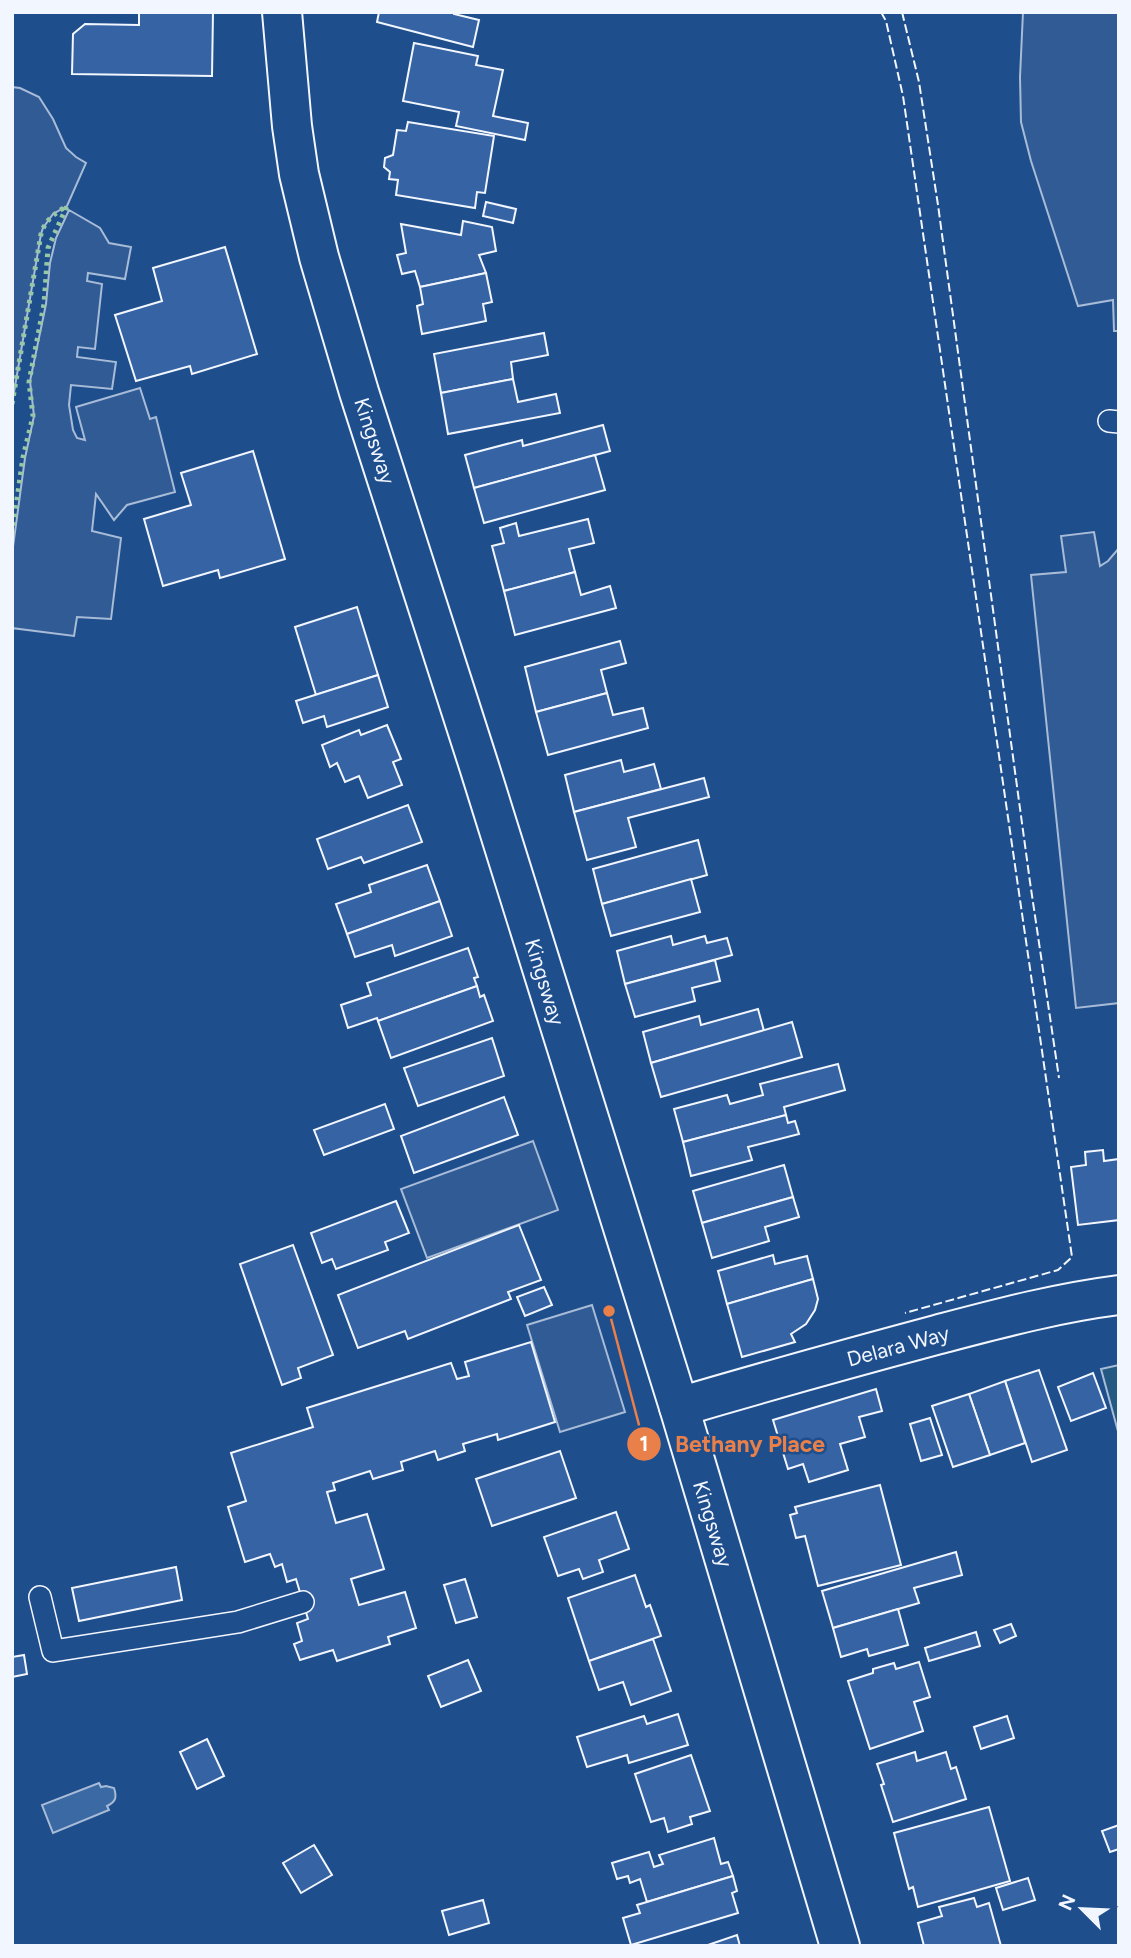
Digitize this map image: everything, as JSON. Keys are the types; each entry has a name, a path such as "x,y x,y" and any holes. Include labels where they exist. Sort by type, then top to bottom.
{"street":[{"name":"Kingsway","path":"282,12 299,174 319,257 359,392 679,1407 840,1946"},
{"name":"Delara Way","path":"679,1407 1030,1310 1119,1295"}],"lane":[{"path":"40,1597 53,1651 238,1622 303,1602"}],"shaded area":[{"path":"1023,12 1119,12 1119,331 1114,331 1113,300 1078,306 1031,161 1021,122"},
{"path":"12,87 39,97 66,148 86,163 67,206 53,214 41,234 12,404"},
{"path":"69,210 100,228 109,243 131,247 125,279 88,273 87,281 102,284 95,349 78,347 77,357 116,362 112,389 71,385 69,405 73,430 77,438 85,440 76,407 140,388 150,419 156,417 175,492 127,505 114,520 96,494 92,531 121,538 111,619 77,617 74,636 12,628 12,554 25,458 34,416 30,381 46,304 50,263 56,238"},
{"path":"1094,532 1100,566 1119,548 1119,1003 1076,1008 1031,575 1066,572 1061,536"},
{"path":"533,1141 558,1210 427,1258 401,1189"},
{"path":"592,1305 625,1412 560,1432 527,1325"},
{"path":"1119,1365 1119,1435 1101,1369"},
{"path":"99,1783 101,1787 114,1788 115,1799 107,1806 109,1810 53,1833 42,1805"}],"building":[{"path":"139,12 213,12 212,76 72,74 73,34 85,24 139,25"},
{"path":"379,12 454,12 479,20 473,47 377,22"},
{"path":"414,43 478,56 476,65 503,70 493,116 528,123 525,140 456,126 459,112 403,101"},
{"path":"408,122 494,136 485,193 477,192 475,208 396,195 398,180 389,179 390,172 384,167 385,158 393,155 397,130 406,131"},
{"path":"486,202 516,209 513,223 483,216"},
{"path":"463,221 492,227 496,251 479,255 486,273 420,287 415,271 402,274 397,255 406,253 401,224 461,235"},
{"path":"225,247 257,354 192,374 190,366 136,381 115,315 162,301 153,268"},
{"path":"486,273 492,302 483,304 486,321 422,334 417,306 423,304 420,287"},
{"path":"544,333 548,355 511,362 513,379 441,393 434,354"},
{"path":"513,379 518,402 556,394 560,413 448,434 441,393"},
{"path":"603,425 610,451 474,488 465,455 522,440 523,446"},
{"path":"253,451 285,559 220,578 218,570 163,586 144,519 191,505 181,473"},
{"path":"595,455 605,490 484,523 474,488"},
{"path":"588,519 594,543 569,549 575,572 504,591 492,546 504,543 500,528 516,523 519,536"},
{"path":"575,572 581,595 610,586 616,608 515,635 504,591"},
{"path":"357,607 378,675 316,695 295,627"},
{"path":"620,641 626,663 601,670 607,693 536,712 525,667"},
{"path":"378,675 388,707 327,727 324,716 303,723 296,701"},
{"path":"607,693 613,715 643,708 648,728 548,755 536,712"},
{"path":"387,725 401,759 393,762 402,785 368,798 359,776 345,782 337,763 330,767 322,745 359,730 361,735"},
{"path":"621,760 624,772 654,764 661,789 574,812 565,775"},
{"path":"704,778 709,797 628,818 636,847 587,860 574,812"},
{"path":"408,805 422,842 364,863 361,857 328,869 317,839"},
{"path":"698,840 707,875 602,904 593,869"},
{"path":"427,865 440,901 347,934 336,904 371,892 369,885"},
{"path":"691,879 700,912 611,936 602,904"},
{"path":"440,901 452,936 395,956 392,945 355,957 347,934"},
{"path":"671,936 673,945 705,936 707,943 727,938 732,955 625,984 617,951"},
{"path":"468,948 478,977 474,978 477,986 378,1021 377,1018 348,1028 341,1005 371,995 367,983"},
{"path":"715,960 720,981 692,988 695,1001 635,1017 625,984"},
{"path":"477,986 480,997 484,995 493,1021 391,1058 378,1021"},
{"path":"758,1009 764,1031 651,1063 643,1032 699,1016 701,1025"},
{"path":"792,1022 802,1057 661,1097 651,1063"},
{"path":"492,1038 504,1076 418,1106 404,1068"},
{"path":"838,1064 845,1090 784,1107 786,1115 683,1142 674,1109 727,1095 730,1104 763,1095 760,1084"},
{"path":"504,1097 518,1135 414,1173 401,1136"},
{"path":"385,1104 394,1129 324,1155 314,1130"},
{"path":"786,1115 788,1123 795,1121 799,1134 748,1147 752,1160 691,1176 683,1142"},
{"path":"1103,1150 1104,1161 1119,1159 1119,1220 1078,1225 1071,1167 1086,1165 1085,1152"},
{"path":"784,1165 793,1197 702,1223 693,1191"},
{"path":"793,1197 799,1217 765,1227 769,1241 712,1258 702,1223"},
{"path":"396,1201 409,1233 385,1242 388,1250 336,1269 332,1259 322,1263 311,1233"},
{"path":"519,1225 541,1280 508,1292 511,1299 408,1339 405,1331 358,1348 338,1295"},
{"path":"293,1245 333,1355 298,1368 301,1378 282,1385 240,1264"},
{"path":"773,1255 775,1264 807,1256 813,1279 727,1304 718,1271"},
{"path":"813,1279 818,1299 815,1310 806,1324 791,1334 795,1342 742,1357 727,1304"},
{"path":"544,1287 552,1305 525,1316 517,1297"},
{"path":"531,1342 555,1422 498,1440 497,1434 463,1444 465,1451 438,1460 435,1451 401,1462 403,1470 373,1479 370,1471 333,1483 335,1490 327,1492 336,1523 367,1514 384,1569 351,1579 359,1605 405,1592 416,1628 388,1637 390,1644 337,1661 333,1650 300,1660 294,1644 302,1641 297,1623 308,1619 296,1579 287,1582 282,1564 275,1567 270,1554 245,1562 228,1507 246,1501 231,1453 313,1427 307,1408 451,1363 457,1379 469,1376 465,1362"},
{"path":"1039,1370 1067,1450 1032,1462 1005,1381"},
{"path":"1093,1373 1106,1408 1071,1421 1058,1387"},
{"path":"1005,1381 1025,1443 990,1455 969,1394"},
{"path":"876,1389 882,1411 859,1417 865,1437 840,1444 848,1470 809,1482 803,1464 788,1469 773,1420"},
{"path":"969,1394 990,1455 953,1467 932,1406"},
{"path":"930,1418 942,1455 921,1461 910,1424"},
{"path":"560,1451 576,1498 492,1526 476,1479"},
{"path":"880,1485 901,1565 818,1586 805,1536 796,1538 790,1515 797,1513 795,1507"},
{"path":"616,1512 629,1549 599,1560 603,1572 583,1579 579,1569 558,1576 544,1537"},
{"path":"956,1552 962,1575 914,1588 919,1603 833,1628 822,1591"},
{"path":"176,1567 182,1600 79,1621 72,1588"},
{"path":"635,1575 646,1607 650,1605 661,1636 589,1661 568,1598"},
{"path":"465,1579 477,1617 456,1623 444,1585"},
{"path":"898,1609 908,1645 869,1656 867,1649 841,1657 833,1628"},
{"path":"1011,1624 1016,1636 1000,1643 994,1630"},
{"path":"976,1632 980,1646 929,1661 925,1648"},
{"path":"653,1639 671,1691 631,1705 623,1682 599,1690 589,1661"},
{"path":"24,1655 27,1674 12,1677 12,1657"},
{"path":"468,1660 481,1691 441,1707 428,1676"},
{"path":"919,1662 930,1697 914,1702 923,1731 870,1749 848,1681 894,1663 896,1669"},
{"path":"678,1714 688,1745 629,1763 627,1755 587,1767 577,1737 644,1716 647,1724"},
{"path":"1007,1716 1014,1738 981,1749 974,1727"},
{"path":"207,1739 224,1776 197,1789 180,1752"},
{"path":"915,1752 917,1761 946,1752 951,1769 956,1767 966,1799 893,1822 877,1764"},
{"path":"691,1755 710,1811 690,1817 692,1824 668,1832 664,1818 651,1822 635,1774"},
{"path":"989,1807 1010,1881 918,1907 913,1887 909,1889 894,1833"},
{"path":"1119,1825 1119,1849 1110,1852 1102,1831"},
{"path":"714,1838 721,1864 728,1862 733,1876 647,1902 640,1879 630,1883 628,1876 617,1879 612,1863 649,1852 654,1867 663,1864 659,1855"},
{"path":"314,1845 332,1875 301,1893 283,1863"},
{"path":"733,1876 737,1891 732,1893 738,1913 631,1945 623,1918 640,1913 637,1905"},
{"path":"1028,1878 1035,1900 1003,1910 996,1888"},
{"path":"974,1898 977,1907 989,1903 1001,1946 924,1946 918,1923 942,1916 939,1907"},
{"path":"483,1900 489,1923 449,1935 442,1911"},
{"path":"737,1935 740,1946 705,1946"}],"hedge":[{"path":"12,404 41,234 51,217 67,206 48,248 44,304 29,382 33,416 23,457 12,534"}],"fence":[{"path":"881,12 886,21 903,96 1072,1257 1058,1270 905,1313"},
{"path":"902,12 919,82 938,205 1059,1078"}],"place":[{"name":"Bethany Place","path":"609,1311"}]}
